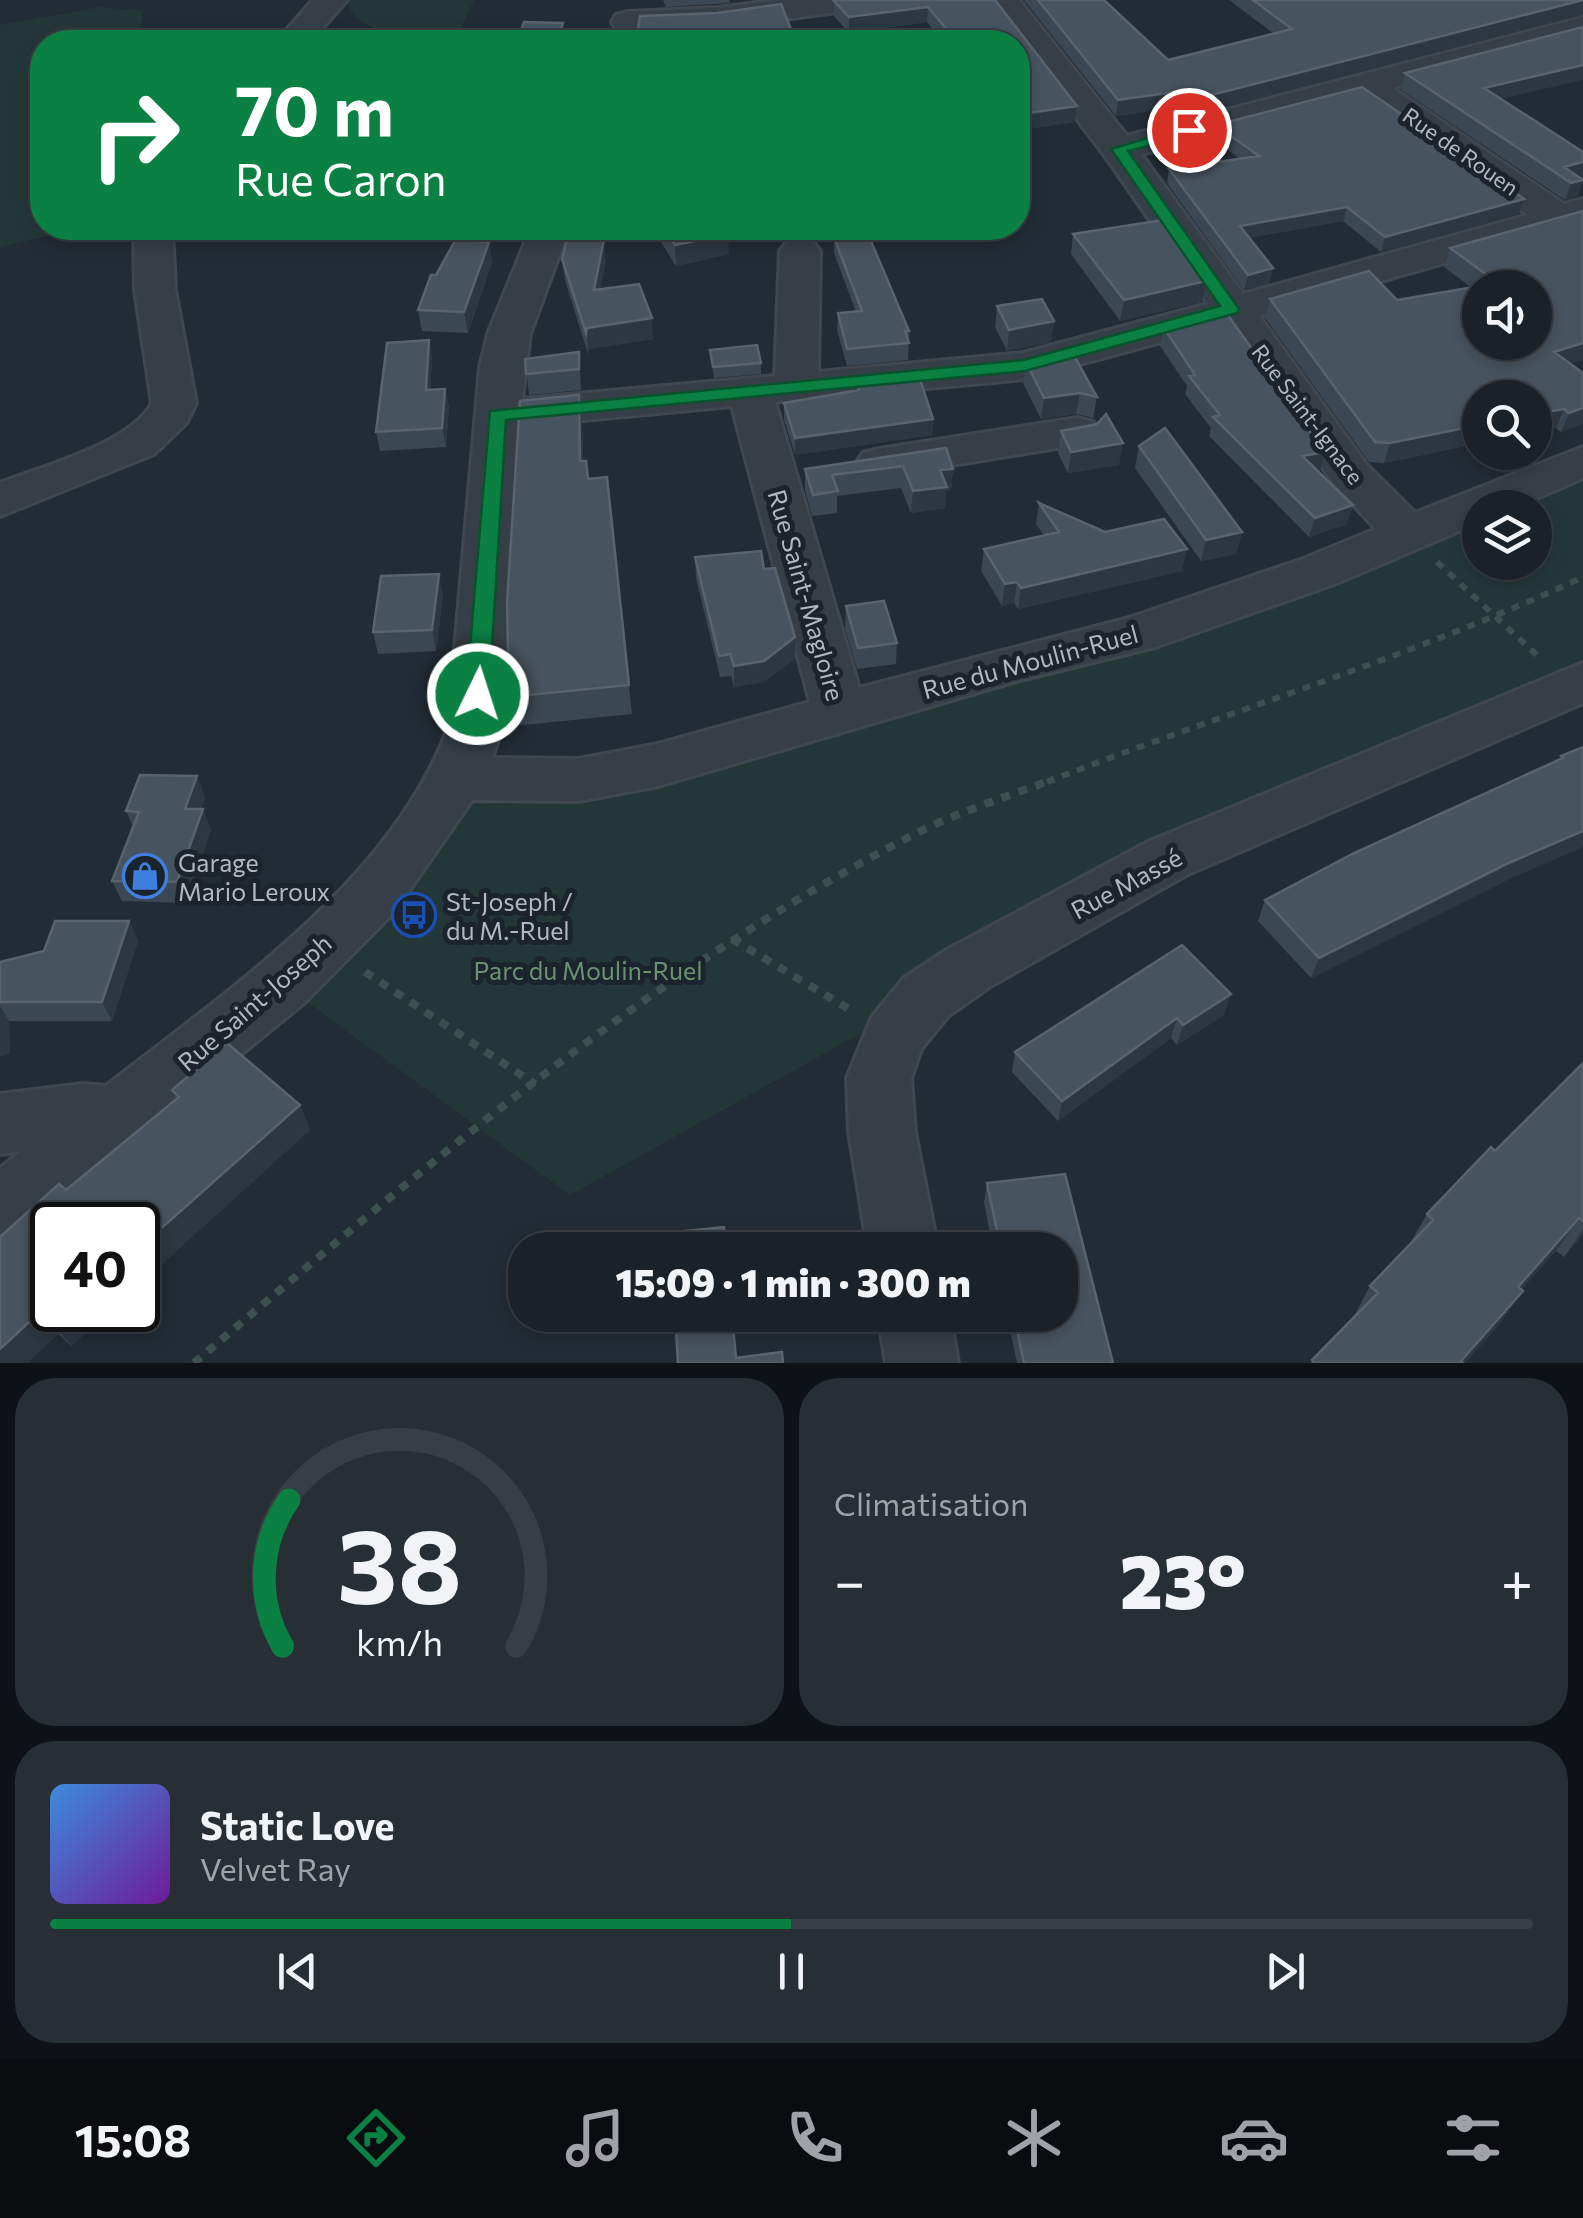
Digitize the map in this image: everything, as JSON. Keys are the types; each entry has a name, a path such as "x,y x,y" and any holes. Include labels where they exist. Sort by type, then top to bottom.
{"street":[{"path":"303,30 331,0"},
{"path":"628,21 717,18 852,0"},
{"name":"Rue Saint-Ignace","path":"1002,0 1026,30"},
{"path":"1119,149 1583,27"},
{"name":"Rue Saint-Ignace","path":"1030,36 1119,149 1350,474 1407,533"},
{"name":"Rue de Rouen","path":"1365,84 1570,215"},
{"path":"496,415 1025,366 1570,215"},
{"path":"0,501 138,444 165,422 174,403 155,290 153,240"},
{"name":"Rue Saint-Joseph","path":"0,1209 283,984 374,895 457,779 476,728 496,415 509,334 545,240"},
{"name":"Rue Saint-Magloire","path":"800,251 773,389 805,472 840,714"},
{"path":"805,472 1076,432"},
{"name":"Rue du Moulin-Ruel","path":"457,779 579,780 658,765 1020,662 1137,634 1320,571 1583,460"},
{"name":"Rue Massé","path":"900,1232 882,1132 879,1078 894,1036 926,997 968,969 1168,858 1577,684"},
{"path":"0,1124 83,1113 116,1116"},
{"path":"917,1332 922,1363"}],"path":[{"path":"1407,533 1496,618 1577,684"},
{"path":"194,1363 349,1231 628,1012 731,938 916,833 1172,733 1496,618 1583,577"},
{"path":"731,938 894,1036"},
{"path":"323,944 535,1084"}],"green space":[{"path":"346,0 474,0 460,30 377,30 354,16"},
{"path":"100,7 143,11 140,30 30,30 30,240 0,247 0,25"},
{"name":"Parc du Moulin-Ruel","path":"1583,461 1583,682 926,997 570,1195 283,984 457,779 521,782 1020,662 1462,504 1462,580 1552,580 1552,490 1502,490"}],"building":[{"path":"995,0 1018,30 947,30 928,7 849,17 834,1"},
{"path":"1038,0 1104,0 1168,60 1292,29 1253,0 1583,0 1188,101 1175,92 1118,100"},
{"path":"781,4 791,30 638,30 640,16 717,13"},
{"path":"524,22 563,23 560,30 521,30"},
{"path":"1583,27 1583,65 1484,88 1583,152 1583,162 1564,167 1583,180 1571,183 1405,73"},
{"path":"1030,45 1077,106 1030,113"},
{"path":"1362,87 1524,199 1385,237 1347,207 1240,226 1273,268 1248,275 1169,169 1259,156 1216,125"},
{"path":"1583,211 1583,343 1554,352 1583,373 1583,408 1569,413 1564,409 1552,411 1552,380 1462,380 1462,429 1390,443 1375,442 1270,299 1369,271 1397,300 1462,289 1462,360 1552,360 1552,270 1480,270 1450,248"},
{"path":"1163,220 1206,281 1124,300 1073,234"},
{"path":"455,240 489,242 464,312 418,310 431,275 436,275"},
{"path":"567,240 604,240 594,290 639,284 652,318 587,328 586,333 562,259"},
{"path":"672,240 699,240 675,245"},
{"path":"835,240 871,240 909,331 905,331 909,343 847,349 838,313 862,311"},
{"path":"1042,299 1054,321 1009,330 997,306"},
{"path":"1225,311 1325,452 1302,456 1353,505 1315,518 1213,417 1220,415 1189,376 1195,375 1164,328"},
{"path":"429,340 426,390 445,389 442,428 376,432 387,343"},
{"path":"757,345 761,363 713,367 710,350"},
{"path":"1071,350 1097,397 1080,393 1044,398 1026,362"},
{"path":"579,352 579,369 526,374 525,359"},
{"path":"919,376 933,419 795,438 784,403 859,390 856,382"},
{"path":"579,395 580,461 586,461 588,479 607,477 629,685 509,697 507,603 520,401"},
{"path":"1106,414 1123,443 1071,452 1061,431 1097,424"},
{"path":"1165,428 1242,532 1206,540 1139,446"},
{"path":"946,448 953,469 940,470 947,487 913,491 903,466 832,475 838,491 813,495 805,469"},
{"path":"1039,503 1105,532 1164,519 1187,549 1021,588 1017,582 1005,584 984,549 1059,532"},
{"path":"761,551 764,569 775,568 795,637 764,661 734,666 730,654 719,656 695,557"},
{"path":"439,574 432,630 373,632 381,576"},
{"path":"884,601 897,643 858,648 846,606"},
{"path":"1583,747 1583,831 1511,862 1319,958 1265,900 1354,853"},
{"path":"140,775 197,776 185,809 203,809 177,882 112,881 139,812 126,811"},
{"path":"55,921 129,921 102,1002 0,1002 0,962 44,951"},
{"path":"1182,945 1231,994 1183,1025 1177,1018 1062,1101 1015,1052"},
{"path":"227,1043 300,1105 160,1229 160,1202 39,1202 59,1184 66,1190 179,1097 172,1090"},
{"path":"1583,1063 1583,1221 1579,1218 1518,1287 1523,1291 1463,1363 1314,1363 1312,1360 1378,1293 1370,1286 1433,1220 1427,1214 1491,1147 1495,1151"},
{"path":"1065,1174 1113,1363 1024,1363 1018,1332 1078,1332 1078,1232 997,1232 987,1183"},
{"path":"30,1210 30,1321 0,1349 0,1237"},
{"path":"724,1227 724,1232 674,1232"},
{"path":"676,1332 734,1332 736,1358 782,1352 783,1363 678,1363"}],"place":[{"name":"Garage Mario Leroux","path":"145,876"},
{"name":"St-Joseph / du M.-Ruel","path":"414,915"}],"route":[{"path":"478,694 496,415 1025,366 1230,309 1119,149 1189,130"}]}
